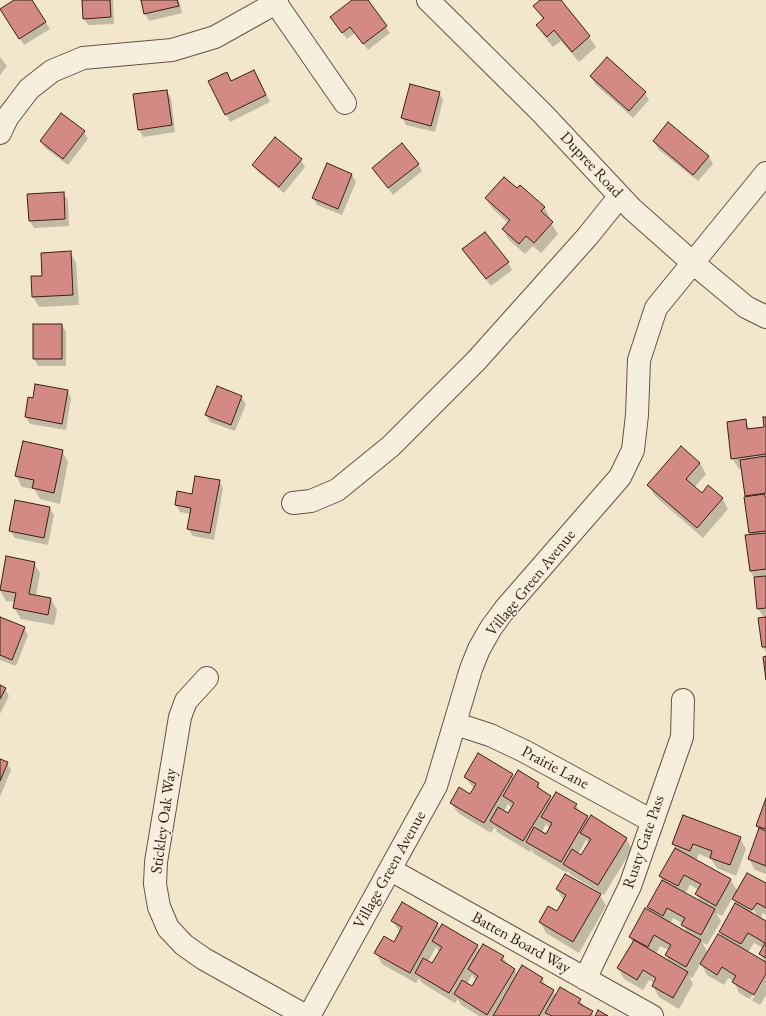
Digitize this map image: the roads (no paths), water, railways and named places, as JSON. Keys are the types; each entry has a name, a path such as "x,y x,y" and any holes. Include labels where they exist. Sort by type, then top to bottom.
{"street":[{"name":"Dupree Road","path":"428,0 542,113 620,196 692,263 746,307 766,317"},
{"path":"0,133 7,118 29,90 52,71 83,58 172,50 200,42 214,37 265,9 276,1 345,103"},
{"name":"Village Green Avenue","path":"308,1016 391,870 436,786 456,724 471,669 479,649 491,628 505,609 620,476 633,450 637,415 639,360 656,308 766,173"},
{"path":"293,504 312,501 337,490 390,446 476,361 587,236 620,196"},
{"name":"Stickley Oak Way","path":"207,678 186,700 180,717 156,862 155,884 159,907 168,928 184,945 204,959 308,1016"},
{"name":"Rusty Gate Pass","path":"586,979 630,886 682,737 683,700"},
{"name":"Prairie Lane","path":"456,724 490,735 524,751 652,821"},
{"name":"Batten Board Way","path":"391,870 652,1016"}]}
